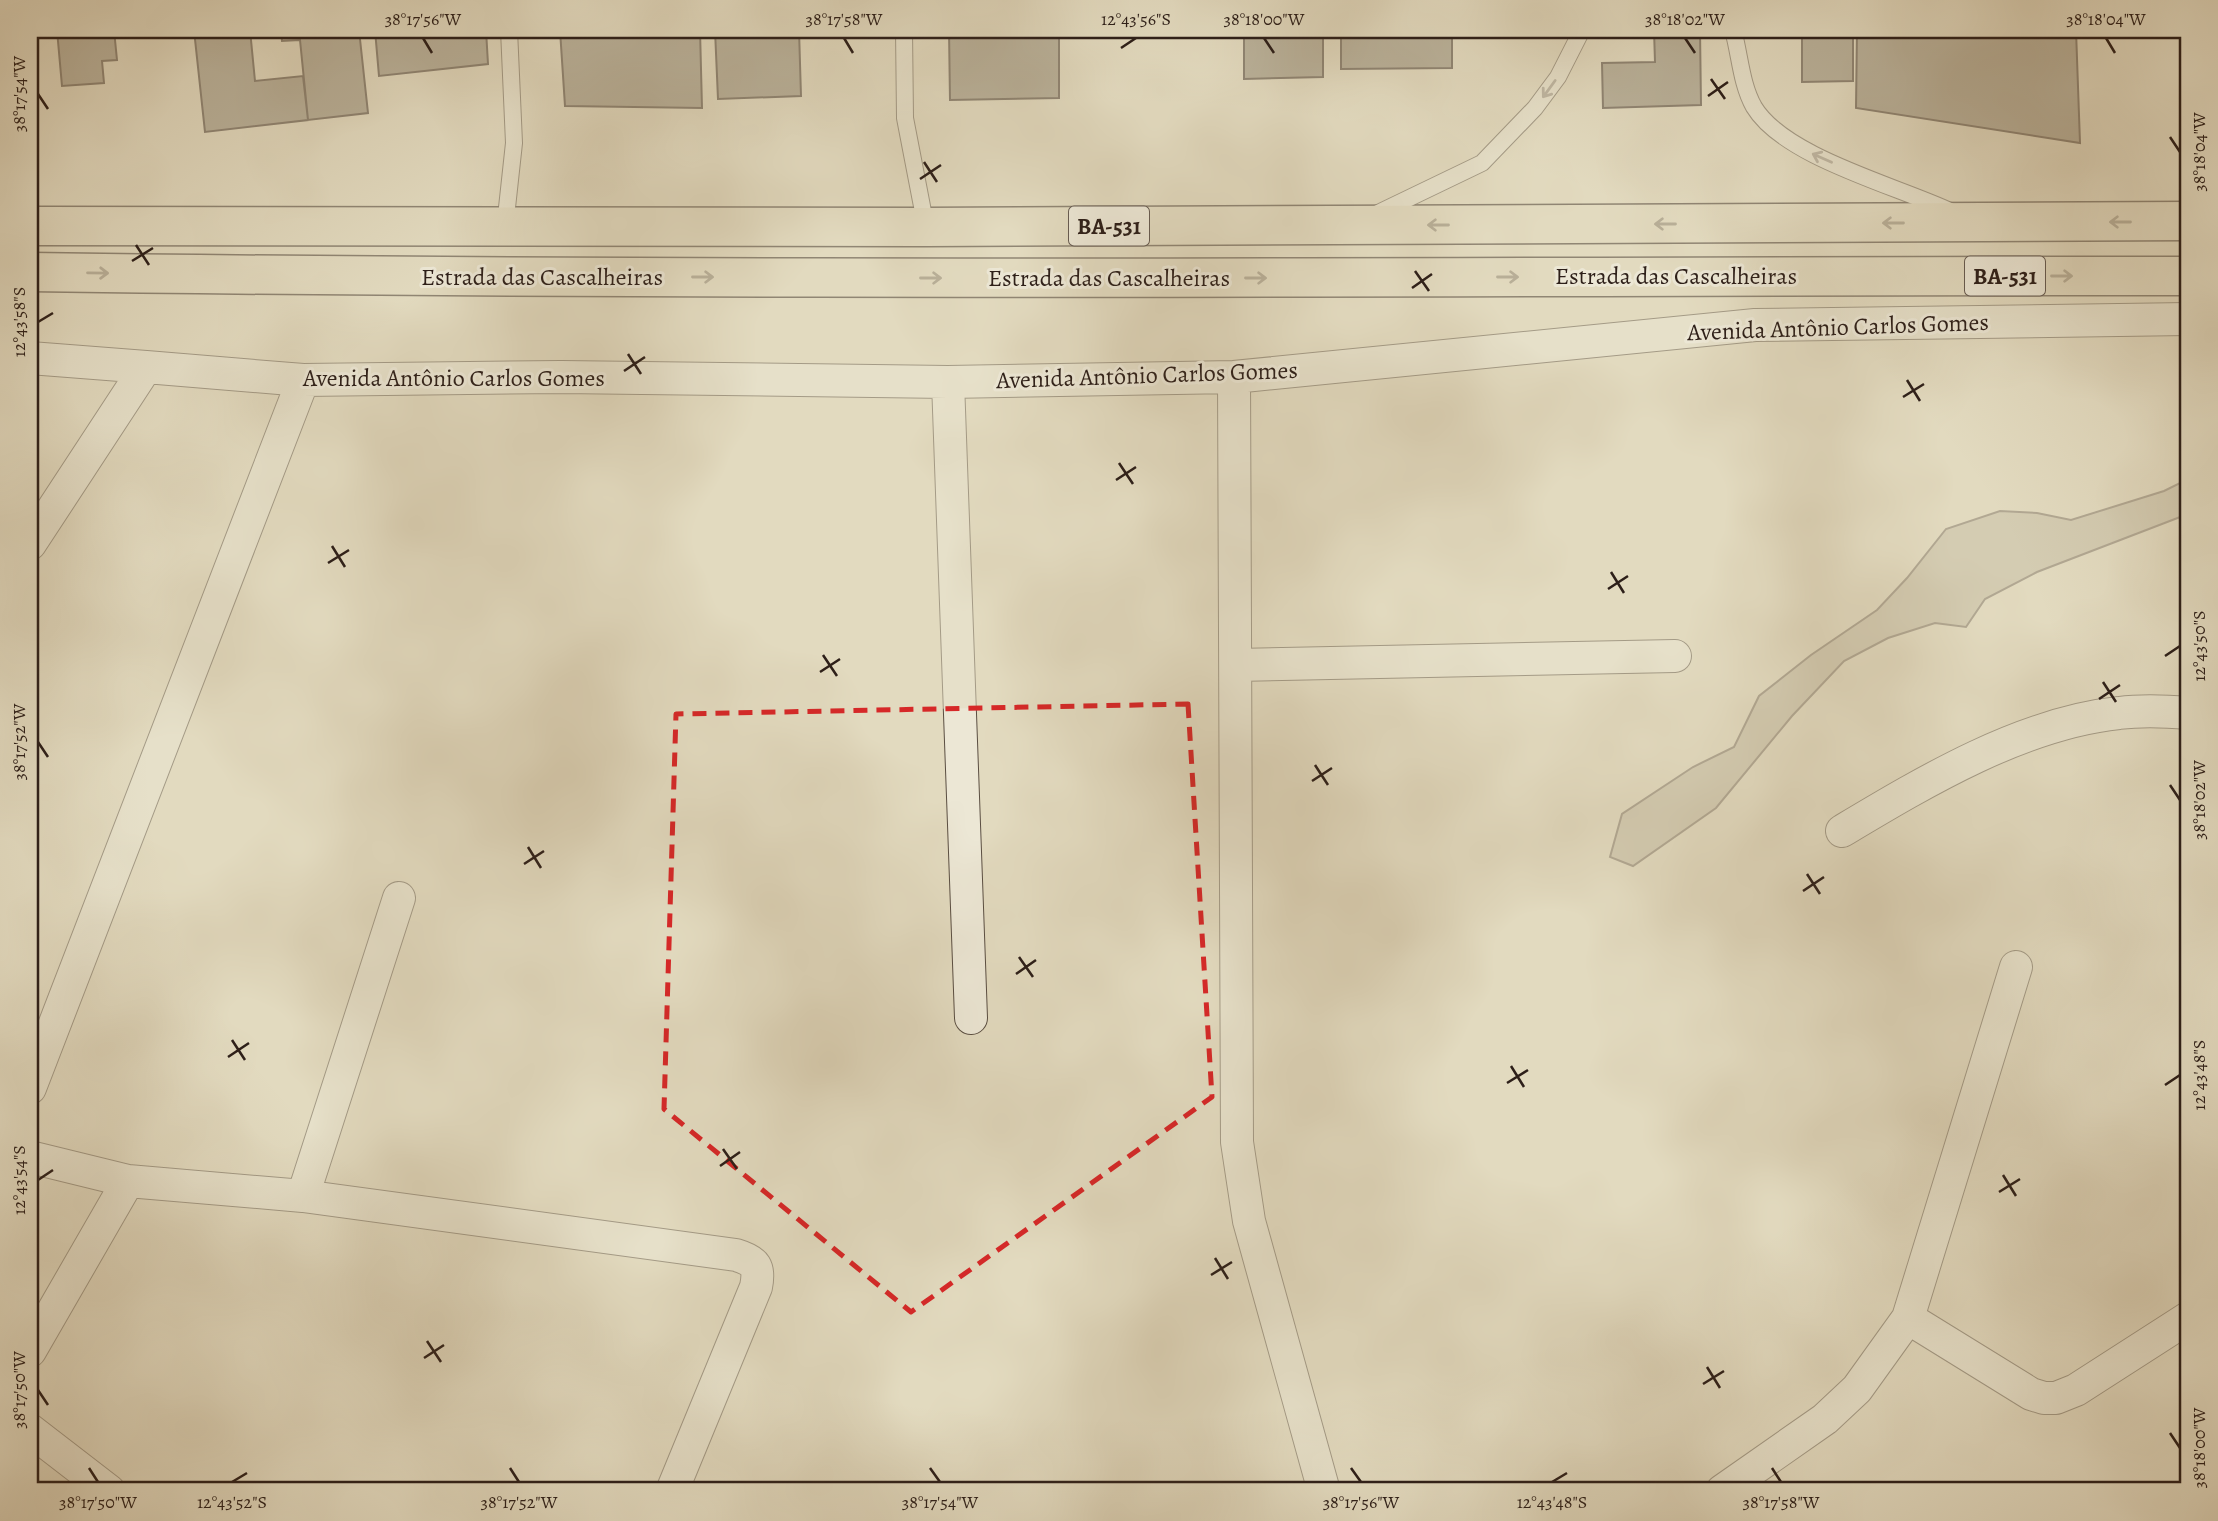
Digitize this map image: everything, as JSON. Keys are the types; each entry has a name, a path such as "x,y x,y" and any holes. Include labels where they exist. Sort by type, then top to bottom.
{"main road":[{"name":"Estrada das Cascalheiras","path":"30,226 926,227 2188,221"},
{"name":"Estrada das Cascalheiras","path":"30,272 490,277 2188,276"}],"street":[{"name":"Avenida Antônio Carlos Gomes","path":"30,358 303,380 561,377 948,382 1234,377 1755,325 2188,319"},
{"path":"30,544 146,367"},
{"path":"1234,377 1237,1142 1249,1221 1324,1491"},
{"path":"30,1088 303,380"},
{"path":"948,382 971,1018"},
{"path":"1236,666 1675,656"},
{"path":"1842,831 1918,786 2019,739 2080,720 2119,713 2188,713"},
{"path":"303,1196 399,898"},
{"path":"1722,1491 1833,1412 1857,1389 1908,1318 2016,967"},
{"path":"30,1157 128,1181 303,1196 736,1255 748,1259 755,1265 758,1274 756,1287 672,1491"},
{"path":"30,1351 128,1181"},
{"path":"1908,1318 2016,1386 2044,1398 2056,1398 2076,1390 2188,1318"},
{"path":"30,1430 109,1491"}],"lane":[{"path":"505,226 514,143 509,30"},
{"path":"904,30 905,118 926,227"},
{"path":"1352,225 1482,163 1535,108 1558,77 1582,30"},
{"path":"1733,30 1745,86 1754,106 1768,126 1787,141 1821,158 1925,199 1975,223"}],"highlighted area":[{"path":"1188,704 1212,1097 911,1312 664,1109 676,714"}],"shaded area":[{"path":"2188,479 2188,514 2037,572 1985,599 1966,627 1935,623 1888,638 1844,661 1792,716 1716,808 1633,866 1610,857 1622,814 1693,767 1734,747 1759,696 1811,655 1877,610 1946,529 2000,511 2037,513 2071,520 2164,491"}],"building":[{"path":"57,30 114,30 117,60 102,61 104,83 62,86"},
{"path":"194,30 250,30 255,81 303,76 308,120 205,132"},
{"path":"281,30 359,30 368,113 308,120 300,40 282,41"},
{"path":"375,30 486,30 488,64 379,76"},
{"path":"560,30 700,30 702,108 565,106"},
{"path":"715,30 799,30 801,96 718,99"},
{"path":"949,30 1059,30 1059,98 950,100"},
{"path":"1244,30 1323,30 1323,77 1244,79"},
{"path":"1341,30 1452,30 1452,68 1341,69"},
{"path":"1654,30 1700,30 1701,105 1603,108 1602,63 1655,62"},
{"path":"1802,30 1853,30 1853,81 1802,82"},
{"path":"1857,30 2076,30 2080,143 1856,108"}]}
